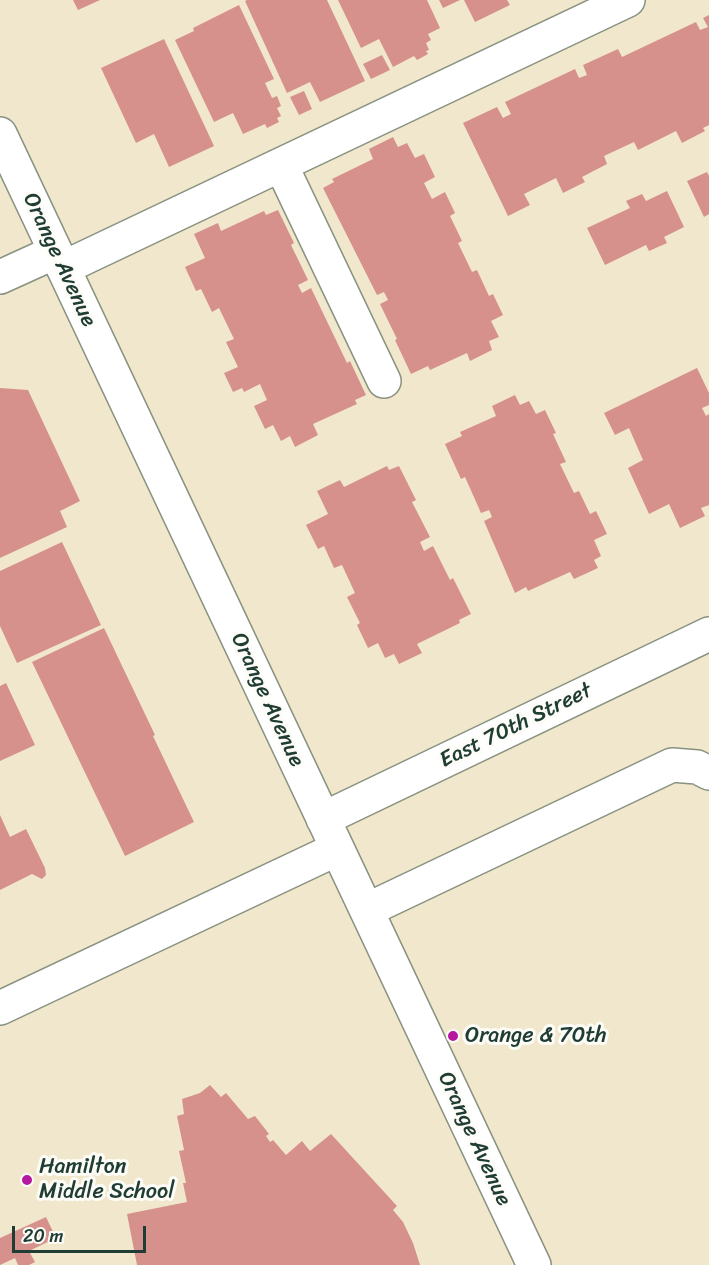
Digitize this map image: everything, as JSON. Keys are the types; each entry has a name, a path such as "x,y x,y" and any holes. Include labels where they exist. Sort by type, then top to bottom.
{"street":[{"path":"0,277 59,260 281,165 628,0"},
{"name":"Orange Avenue","path":"0,134 534,1265"},
{"path":"281,165 384,381"},
{"name":"East 70th Street","path":"323,819 709,634"},
{"path":"366,910 672,765 697,767 709,773"},
{"path":"0,1008 337,849"}],"building":[{"path":"73,0 100,0 78,10"},
{"path":"327,0 365,81 320,102 310,82 287,93 245,1"},
{"path":"338,0 427,0 440,28 428,34 431,40 426,43 428,54 417,60 414,56 393,67 379,39 361,48"},
{"path":"439,0 460,0 443,8"},
{"path":"464,0 507,0 510,5 475,22"},
{"path":"239,5 274,79 265,83 272,98 277,96 281,106 277,108 281,116 277,118 279,122 267,128 265,124 243,134 233,113 214,122 175,40 194,31 193,28"},
{"path":"709,15 709,125 703,128 705,131 682,143 676,131 638,150 634,142 604,156 607,164 582,177 585,182 563,193 556,178 524,194 530,205 508,216 463,123 497,107 503,118 511,114 505,102 575,69 579,78 587,75 583,65 618,49 622,57 696,22 700,30 708,27 703,18"},
{"path":"164,39 214,146 169,167 154,134 136,143 101,68"},
{"path":"382,55 390,70 371,79 363,64"},
{"path":"304,91 312,109 299,115 290,97"},
{"path":"393,137 398,147 407,143 415,158 424,154 435,177 424,183 432,199 445,192 455,213 450,216 462,241 458,243 472,272 477,270 489,296 493,294 503,315 491,321 499,337 489,341 492,350 470,361 467,353 430,370 428,366 411,374 380,304 388,300 384,292 377,295 323,188 334,182 332,179 373,159 369,149"},
{"path":"707,172 709,176 709,214 704,217 687,181"},
{"path":"667,191 684,227 664,237 667,243 649,251 646,245 605,265 587,228 630,208 626,201 642,194 646,201"},
{"path":"278,210 294,243 291,245 308,280 298,285 302,293 311,288 347,363 350,361 366,395 355,400 357,404 313,424 318,435 295,447 290,436 281,441 273,425 265,429 254,406 267,400 260,384 244,392 242,388 233,392 224,373 238,367 226,342 234,339 219,308 212,312 201,289 196,291 185,267 205,258 194,234 218,223 221,231 264,211 266,215"},
{"path":"697,368 709,393 709,405 702,408 706,416 709,414 709,505 701,508 705,516 680,528 669,504 649,514 628,468 643,460 629,428 615,435 604,413"},
{"path":"0,388 28,390 80,501 60,511 67,527 0,558"},
{"path":"515,395 520,405 529,401 536,414 545,410 566,462 560,464 574,493 579,491 590,514 596,511 607,534 594,540 601,556 594,560 598,568 574,579 570,572 528,591 526,587 515,593 484,521 492,517 489,510 481,513 465,477 461,479 445,444 462,436 460,432 496,416 492,406"},
{"path":"387,466 389,470 399,466 416,500 412,502 430,537 420,542 424,551 433,546 450,580 453,578 471,614 459,620 460,623 417,644 422,653 399,664 394,654 385,658 378,643 368,648 357,625 360,623 347,597 355,593 342,565 334,568 324,546 318,549 306,525 328,514 317,491 340,480 344,487"},
{"path":"62,542 101,625 17,663 0,626 0,571"},
{"path":"104,628 194,822 125,856 32,662"},
{"path":"6,683 35,745 0,761 0,686"},
{"path":"0,815 10,837 26,829 45,868 46,875 42,879 32,874 0,890"},
{"path":"210,1085 221,1097 226,1093 248,1119 255,1116 269,1134 266,1136 270,1142 273,1140 286,1155 302,1141 310,1151 331,1134 397,1206 393,1210 403,1222 420,1265 137,1265 127,1214 187,1202 183,1183 186,1183 179,1151 184,1150 177,1116 184,1114 182,1099 200,1093"},
{"path":"46,1217 56,1238 29,1251 35,1262 29,1265 18,1265 15,1258 0,1265 0,1238"}],"place":[{"name":"Orange & 70th","path":"453,1036"},
{"name":"Hamilton Middle School","path":"27,1180"}]}
